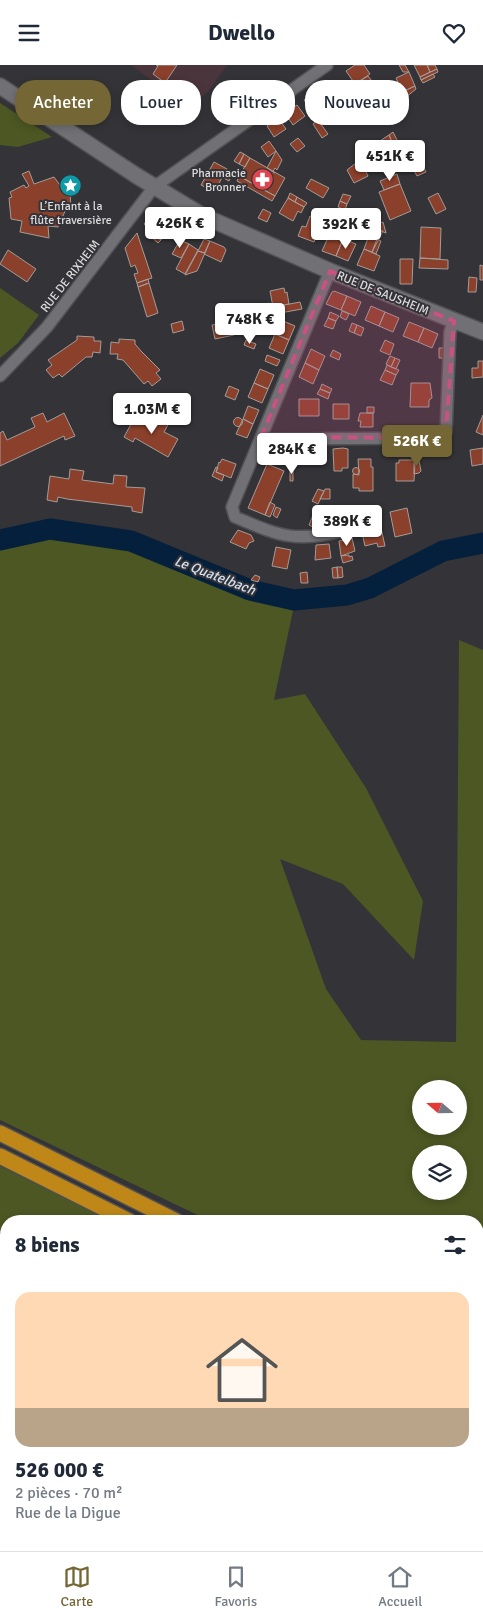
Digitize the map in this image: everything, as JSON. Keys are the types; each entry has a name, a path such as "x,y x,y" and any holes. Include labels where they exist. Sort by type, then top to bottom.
{"highway":[{"path":"0,1133 164,1215"},
{"path":"0,1157 117,1215"}],"main road":[{"name":"RUE DE SAUSHEIM","path":"0,86 154,187 203,216 330,271 483,333"}],"street":[{"name":"RUE DE RIXHEIM","path":"0,376 47,327 154,187 178,168 327,65"},
{"path":"330,271 232,507 235,517 274,534 299,539 348,530"},
{"path":"261,437 270,439 440,438 446,432 450,332 454,321"}],"highlighted area":[{"path":"330,271 454,321 446,432 440,438 261,437"}],"shaded area":[{"path":"131,65 227,65 216,80 211,80 211,88 201,97 201,80 151,80"}],"green space":[{"path":"0,103 15,113 15,125 34,125 52,137 18,147 0,145"},
{"path":"0,288 39,315 18,343 0,358"},
{"path":"50,535 131,546 245,594 294,606 274,700 305,694 366,788 423,901 414,960 343,884 280,859 326,989 361,1040 456,1042 459,640 483,650 483,1215 198,1215 0,1120 0,546"},
{"path":"0,1166 98,1215 0,1215"}],"building":[{"path":"156,65 177,65 167,80 161,80 153,74 158,66"},
{"path":"355,65 364,65 370,74 361,80 352,80 346,71"},
{"path":"399,65 405,65 409,72 403,72"},
{"path":"414,65 427,65 430,72 420,77"},
{"path":"427,65 435,65 437,69 430,72"},
{"path":"437,69 438,72 421,80 420,77"},
{"path":"409,72 415,86 409,89 409,80 397,80 396,78"},
{"path":"433,74 435,77 423,83 421,80"},
{"path":"368,76 371,80 362,80"},
{"path":"415,86 416,89 409,95 409,89"},
{"path":"297,105 305,116 295,124 295,106"},
{"path":"283,125 286,129 274,137 267,126"},
{"path":"314,125 322,125 328,134 322,138"},
{"path":"393,132 399,144 394,146 389,135"},
{"path":"389,135 394,148 369,165 363,152"},
{"path":"298,138 305,146 297,152 290,144"},
{"path":"269,141 276,151 268,157 261,147"},
{"path":"276,151 282,160 277,170 275,168 273,171 275,173 267,168"},
{"path":"240,152 244,154 239,164 234,161"},
{"path":"244,154 250,158 245,167 239,164"},
{"path":"250,158 285,178 275,196 239,176"},
{"path":"360,160 368,176 354,183 347,170"},
{"path":"214,162 227,169 214,192 201,185"},
{"path":"421,162 426,172 417,176 412,167"},
{"path":"227,169 233,173 229,181 222,177"},
{"path":"29,171 34,184 54,177 65,192 70,191 71,209 66,209 58,227 48,226 49,238 20,232 22,221 11,219 9,198 12,197 10,192 24,185 26,188 29,186 22,174"},
{"path":"397,174 400,184 384,190 380,181"},
{"path":"239,176 275,196 272,201 237,181"},
{"path":"311,179 329,188 323,198 306,188"},
{"path":"400,184 411,211 390,220 379,192"},
{"path":"290,193 297,197 295,202 288,198"},
{"path":"438,193 446,209 436,214 428,198"},
{"path":"343,194 351,196 347,204 340,201"},
{"path":"297,197 307,203 304,207 295,202"},
{"path":"288,198 304,207 301,213 298,211 293,221 279,213"},
{"path":"340,201 347,204 345,210 338,207"},
{"path":"156,209 170,219 155,236 144,224"},
{"path":"263,209 271,213 267,222 258,218"},
{"path":"310,216 323,221 314,242 298,236 302,226 306,227"},
{"path":"374,216 377,225 368,228 365,219"},
{"path":"383,222 386,233 373,228 374,226"},
{"path":"334,224 342,227 338,237 330,233"},
{"path":"372,227 383,231 372,252 364,249"},
{"path":"421,227 441,228 440,259 420,258"},
{"path":"163,229 167,232 161,240 155,236"},
{"path":"137,233 152,278 137,283 134,274 138,273 135,265 131,267 125,248"},
{"path":"151,233 161,240 158,243 149,235"},
{"path":"330,233 343,239 336,256 322,251"},
{"path":"204,239 210,241 205,253 198,251"},
{"path":"343,239 356,244 348,261 336,256"},
{"path":"377,239 381,241 376,254 372,252"},
{"path":"180,240 189,244 181,258 172,254"},
{"path":"210,241 224,247 226,250 221,262 204,254"},
{"path":"189,244 198,250 185,274 176,269"},
{"path":"364,249 380,256 374,271 357,265"},
{"path":"8,250 36,269 27,282 0,264"},
{"path":"198,251 205,253 197,271 185,275"},
{"path":"420,258 448,260 448,269 419,268"},
{"path":"400,259 413,259 412,284 400,284"},
{"path":"480,265 483,266 483,280 480,280"},
{"path":"469,277 477,278 476,292 468,292"},
{"path":"148,279 149,283 138,287 137,283"},
{"path":"149,283 158,313 147,317 138,287"},
{"path":"284,288 285,293 287,292 289,304 273,307 270,291"},
{"path":"334,291 347,296 341,310 326,304"},
{"path":"347,296 361,302 355,316 341,310"},
{"path":"300,302 302,309 280,313 279,306"},
{"path":"269,303 270,308 257,311 256,306"},
{"path":"371,306 385,312 379,326 365,320"},
{"path":"269,308 270,317 265,318 263,309"},
{"path":"342,311 349,314 346,320 340,317"},
{"path":"330,312 339,316 336,321 328,318"},
{"path":"385,312 399,318 393,332 379,326"},
{"path":"328,318 336,321 333,329 324,326"},
{"path":"281,320 295,326 289,340 275,334"},
{"path":"182,321 184,330 173,333 171,324"},
{"path":"232,322 234,335 215,339 212,325"},
{"path":"409,322 424,328 418,342 403,336"},
{"path":"352,323 357,325 354,333 349,331"},
{"path":"357,325 364,328 361,336 354,333"},
{"path":"424,328 438,334 432,348 418,342"},
{"path":"275,334 289,340 283,354 269,348"},
{"path":"77,336 94,337 94,341 101,341 100,353 93,352 92,357 86,357 62,377 59,374 53,378 46,370 52,365 48,360 77,340"},
{"path":"119,339 135,340 135,344 160,370 156,373 161,379 152,386 148,381 144,384 123,360 117,359 118,354 110,354 111,342 119,343"},
{"path":"246,340 256,344 254,349 244,345"},
{"path":"385,340 394,344 390,355 380,351"},
{"path":"439,348 444,348 444,358 439,358"},
{"path":"311,349 325,356 319,370 305,363"},
{"path":"333,350 341,354 339,360 330,356"},
{"path":"267,355 280,360 277,366 265,361"},
{"path":"390,356 395,358 391,367 386,364"},
{"path":"395,358 400,360 396,369 391,367"},
{"path":"478,361 483,361 483,377 472,378 472,368 478,368"},
{"path":"305,363 319,370 313,384 299,377"},
{"path":"387,365 399,370 396,375 385,370"},
{"path":"260,369 274,375 268,389 254,383"},
{"path":"385,370 396,375 392,385 380,380"},
{"path":"254,383 268,389 262,403 248,397"},
{"path":"411,383 430,383 432,398 429,400 429,407 410,407"},
{"path":"322,384 332,389 330,393 320,389"},
{"path":"229,386 239,390 235,400 225,396"},
{"path":"320,389 330,393 328,399 317,394"},
{"path":"299,399 319,399 319,416 299,416"},
{"path":"333,404 349,404 349,419 333,419"},
{"path":"248,406 259,410 253,424 243,419"},
{"path":"367,407 374,407 374,413 367,413"},
{"path":"43,413 47,422 64,413 75,436 65,440 64,436 0,466 0,433 3,431 7,440 35,427 31,418"},
{"path":"360,413 373,413 373,427 360,427 361,421 358,421"},
{"path":"136,415 152,425 157,416 169,423 164,432 178,439 168,457 135,438 133,442 124,437"},
{"path":"483,415 483,435 476,432"},
{"path":"238,418 242,422 238,426 234,422"},
{"path":"243,419 253,424 247,438 236,434"},
{"path":"483,448 483,464 472,466 470,450"},
{"path":"296,449 316,449 316,464 296,464"},
{"path":"333,449 348,449 348,468 342,468 342,471 334,471"},
{"path":"222,459 236,464 231,478 216,472"},
{"path":"358,459 371,459 373,491 359,491 359,488 353,488 353,474 359,475"},
{"path":"399,460 415,460 414,481 396,481 396,463 399,463"},
{"path":"414,461 419,461 421,471 414,474"},
{"path":"267,464 284,471 265,515 248,508"},
{"path":"216,467 218,468 216,472 224,475 222,481 212,476"},
{"path":"356,467 360,471 356,475 352,471"},
{"path":"70,469 84,471 82,480 113,484 114,475 127,476 126,487 145,488 142,513 132,511 132,507 58,497 57,502 47,500 50,476 69,479"},
{"path":"290,469 293,469 293,481 290,481"},
{"path":"318,489 324,491 318,504 312,501"},
{"path":"325,489 330,489 330,499 320,499"},
{"path":"270,502 275,505 270,517 265,515"},
{"path":"276,507 281,509 277,518 273,515"},
{"path":"407,508 412,533 395,537 390,512"},
{"path":"313,515 319,518 315,528 309,525"},
{"path":"374,517 376,526 370,527 368,519"},
{"path":"381,528 385,546 378,547 377,543 365,546 362,533"},
{"path":"238,530 251,535 254,541 249,543 246,549 230,542"},
{"path":"352,538 355,551 341,556 339,541"},
{"path":"329,544 331,558 315,560 316,545"},
{"path":"276,547 291,550 287,569 272,566"},
{"path":"349,555 349,557 352,556 353,560 343,563 341,556"},
{"path":"337,567 338,578 333,578 332,568"},
{"path":"337,567 342,567 343,577 338,578"},
{"path":"307,572 308,583 301,583 300,573"},
{"path":"255,575 260,577 258,582 251,580"}],"waterway":[{"name":"Le Quatelbach","path":"0,540 50,529 131,541 250,590 294,600 347,595 370,588 443,551 483,543"}],"place":[{"name":"Pharmacie Bronner","path":"262,180"},
{"name":"L’Enfant à la flûte traversière","path":"71,185"}]}
